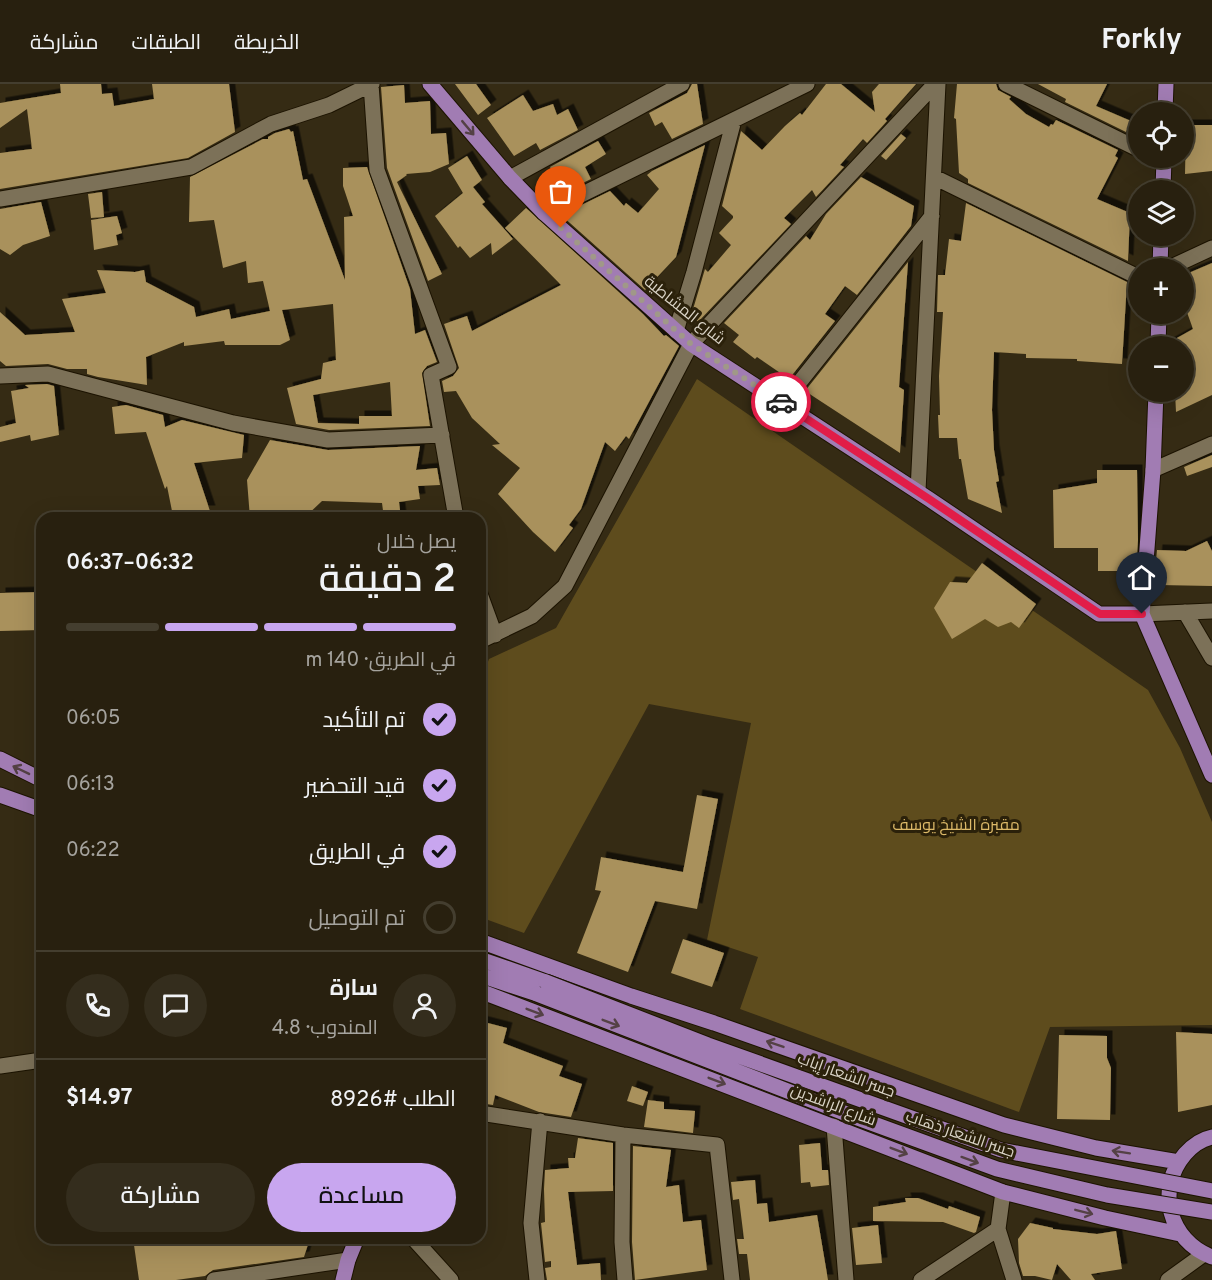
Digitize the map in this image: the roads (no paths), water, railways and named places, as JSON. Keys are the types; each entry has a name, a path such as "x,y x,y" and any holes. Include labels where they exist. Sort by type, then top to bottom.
{"main road":[{"path":"1165,102 1166,84"},
{"name":"شارع المشاطية","path":"434,85 510,178 544,213 691,344 918,491 1100,614 1142,614"},
{"path":"1156,402 1142,614 1212,775"},
{"path":"0,759 36,777"},
{"path":"0,795 36,808"},
{"path":"486,944 1004,1125 1096,1148 1179,1162"},
{"path":"486,961 542,988"},
{"path":"486,976 542,988"},
{"name":"جسر الشعار إياب","path":"542,988 1001,1150 1212,1191"},
{"name":"جسر الشعار ذهاب","path":"542,988 852,1116 997,1169 1107,1195 1212,1212"},
{"name":"شارع الراشدين","path":"486,993 1003,1192 1180,1234"},
{"path":"1208,1256 1190,1245 1180,1234 1172,1217 1168,1198 1173,1173 1179,1162 1191,1148 1212,1137"},
{"path":"343,1280 355,1244"}],"street":[{"path":"0,198 192,167 271,124 329,105 372,84 377,170 449,367 431,375 455,512"},
{"path":"510,178 682,84"},
{"path":"544,213 807,84"},
{"path":"918,491 937,84"},
{"path":"486,639 532,616 565,586 691,344 937,84"},
{"path":"1006,84 1128,143"},
{"path":"676,331 734,120"},
{"path":"934,177 1128,272"},
{"path":"783,403 932,216"},
{"path":"1190,258 1212,248"},
{"path":"0,376 48,374 233,423 328,440 441,435"},
{"path":"1153,470 1212,444"},
{"path":"486,610 495,635"},
{"path":"1142,614 1212,611"},
{"path":"1185,612 1212,658"},
{"path":"0,1066 36,1061"},
{"path":"486,1114 623,1136 717,1145 732,1280"},
{"path":"537,1280 531,1223 540,1121"},
{"path":"834,1126 846,1280"},
{"path":"623,1136 622,1242 625,1280"},
{"path":"1003,1192 998,1229 1014,1280"},
{"path":"921,1280 998,1229"},
{"path":"419,1244 452,1280"},
{"path":"1168,1280 1208,1256"},
{"path":"214,1280 348,1260"}],"park label":[{"name":"مقبرة الشيخ يوسف","path":"956,826"}]}
